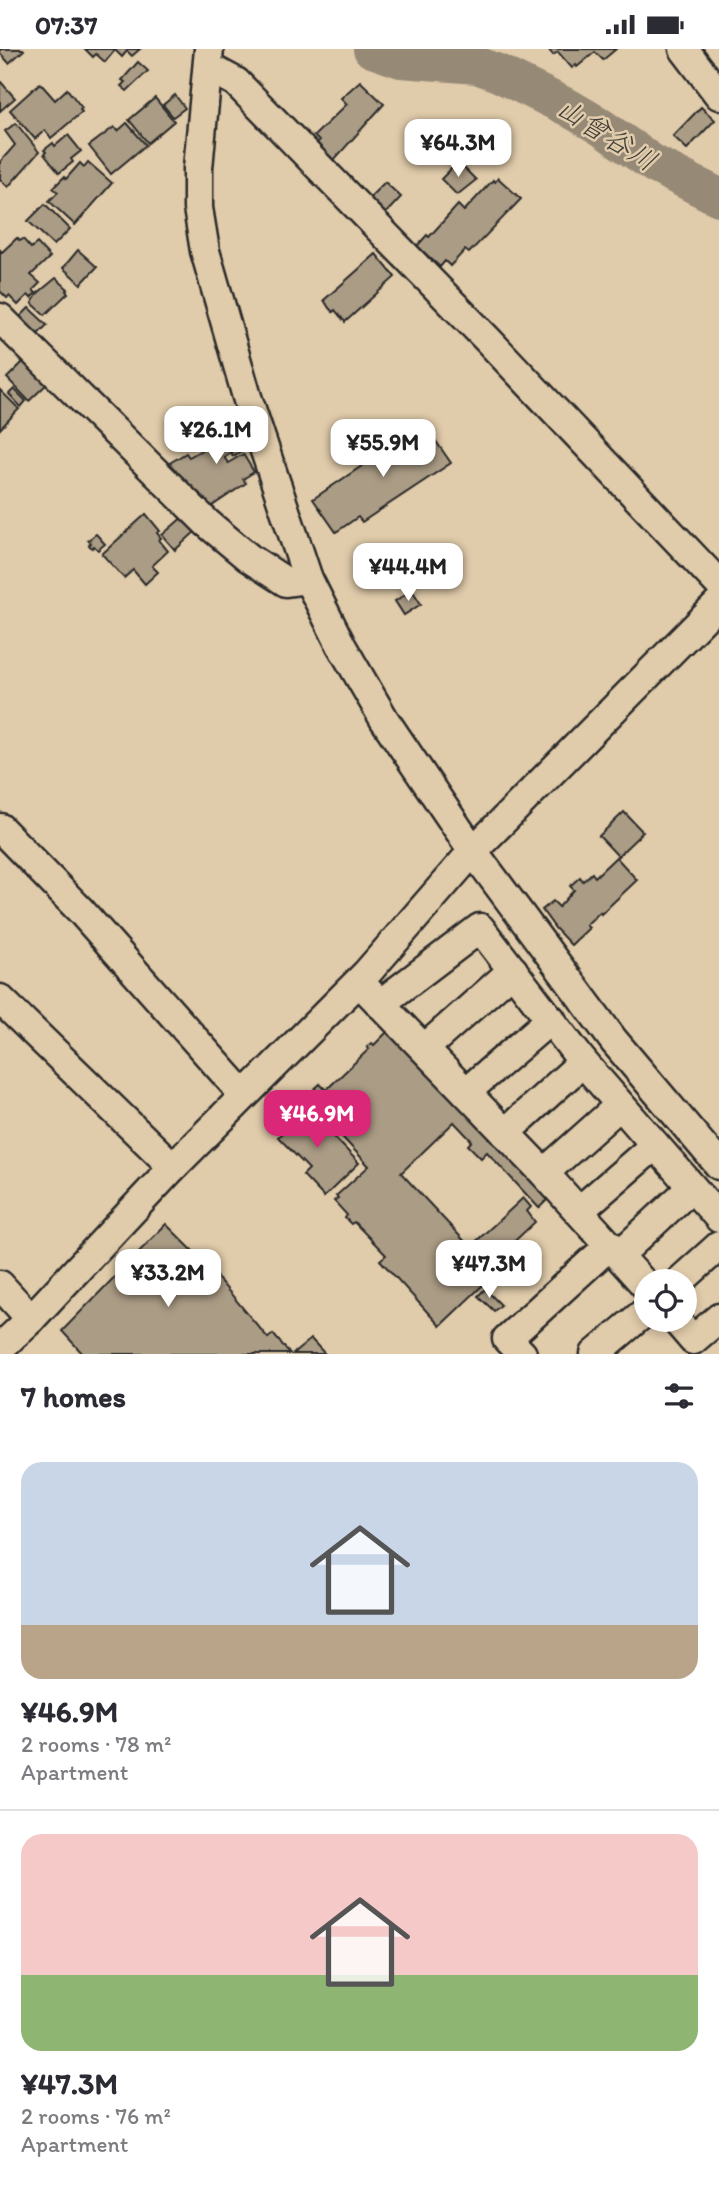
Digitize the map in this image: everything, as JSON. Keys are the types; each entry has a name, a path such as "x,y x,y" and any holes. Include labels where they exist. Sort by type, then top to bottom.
{"street":[{"path":"684,49 719,95"},
{"path":"208,58 198,168 198,208 205,251 247,397 308,579 341,645 384,719 473,851 614,1041 719,1165"},
{"path":"208,58 236,82 488,340 719,584"},
{"path":"0,318 207,523 249,558 286,582 308,579"},
{"path":"0,1348 31,1319 173,1167 359,981 473,851 719,603"},
{"path":"0,828 80,910 244,1095"},
{"path":"380,1004 480,928 583,1062 719,1218"},
{"path":"425,1048 513,970"},
{"path":"359,981 544,1173 634,1272"},
{"path":"0,999 173,1167"},
{"path":"466,1092 551,1019"},
{"path":"505,1133 583,1062"},
{"path":"544,1173 620,1105"},
{"path":"579,1211 655,1145"},
{"path":"522,1354 507,1339 691,1188"},
{"path":"693,1269 719,1246"},
{"path":"0,1285 31,1319"},
{"path":"686,1332 693,1341 719,1318"},
{"path":"595,1354 634,1321"},
{"path":"705,1354 719,1342"}],"building":[{"path":"0,49 24,50 9,63 0,53"},
{"path":"85,49 140,49 132,56 127,51 122,57 115,50 105,62 96,54 93,57"},
{"path":"548,49 616,49 603,60 595,52 572,68 558,52 553,55"},
{"path":"138,62 148,71 127,91 121,86 125,82 122,80"},
{"path":"0,81 15,98 0,111"},
{"path":"360,81 384,104 334,160 320,149 316,144 319,141 314,136 347,104 341,98"},
{"path":"40,83 55,100 67,89 82,108 82,112 51,138 45,130 35,139 10,110"},
{"path":"175,95 185,108 173,117 163,105"},
{"path":"155,98 174,121 148,143 129,120"},
{"path":"701,107 715,120 687,149 673,136"},
{"path":"16,123 39,152 8,187 0,179 0,162 15,145 5,131"},
{"path":"127,123 146,145 111,174 89,146 114,127 118,131"},
{"path":"68,135 81,151 71,159 73,162 59,173 44,154 44,150 53,143 55,146"},
{"path":"88,162 112,183 75,225 49,201 58,192 53,188 64,177 66,179 80,163 84,167"},
{"path":"458,162 476,180 457,195 441,179"},
{"path":"498,178 521,199 469,253 465,250 450,266 445,261 440,267 417,246 427,235 429,237 458,205 464,211"},
{"path":"385,182 401,197 385,214 369,198"},
{"path":"45,204 70,229 54,245 28,221"},
{"path":"17,238 20,241 23,239 31,248 37,243 50,257 31,275 40,283 33,290 36,293 31,298 28,295 18,305 0,291 0,250 2,252"},
{"path":"78,250 97,267 81,284 63,268"},
{"path":"376,254 395,277 345,322 324,300"},
{"path":"56,278 68,289 68,293 45,315 32,303 38,293"},
{"path":"29,308 47,325 37,335 19,318"},
{"path":"26,359 49,382 29,401 7,378"},
{"path":"14,389 26,401 21,407 9,394"},
{"path":"0,390 19,409 0,429"},
{"path":"236,422 250,446 233,456 231,452 224,457 228,463 243,454 254,472 243,479 246,483 209,508 199,493 196,495 186,482 183,483 176,470 173,472 168,464 186,453 189,457 205,448 202,443"},
{"path":"424,424 451,463 362,522 358,517 336,532 313,499"},
{"path":"146,514 160,531 157,533 161,538 159,540 168,551 152,566 158,572 145,584 133,570 124,578 102,554"},
{"path":"184,516 196,531 175,550 162,535"},
{"path":"96,534 105,544 98,550 89,545 91,543 88,540"},
{"path":"412,590 421,604 404,615 395,601"},
{"path":"624,812 643,832 618,856 599,836"},
{"path":"616,857 637,880 586,925 589,928 571,945 542,910 553,901 559,907 574,890 570,886 580,877 583,881 592,873 595,877"},
{"path":"388,1031 551,1196 539,1208 487,1152 481,1158 468,1145 472,1141 454,1122 401,1173 470,1247 523,1198 531,1207 527,1211 535,1222 483,1271 478,1265 470,1272 483,1285 440,1326 380,1260 386,1255 354,1222 351,1224 345,1218 347,1215 334,1201 338,1198 336,1196 369,1166 310,1102 313,1099 308,1095 320,1084 326,1090 369,1049 367,1047 372,1043 374,1045"},
{"path":"300,1101 359,1163 324,1197 303,1175 309,1169 278,1137 292,1123 285,1116"},
{"path":"166,1224 204,1262 268,1338 273,1334 290,1354 83,1354 62,1331"},
{"path":"485,1289 501,1305 494,1311 478,1296"},
{"path":"311,1339 325,1354 293,1354"}],"waterway":[{"name":"山曾谷川","path":"372,49 401,59 477,65 498,73 569,108 654,164 719,197"}]}
